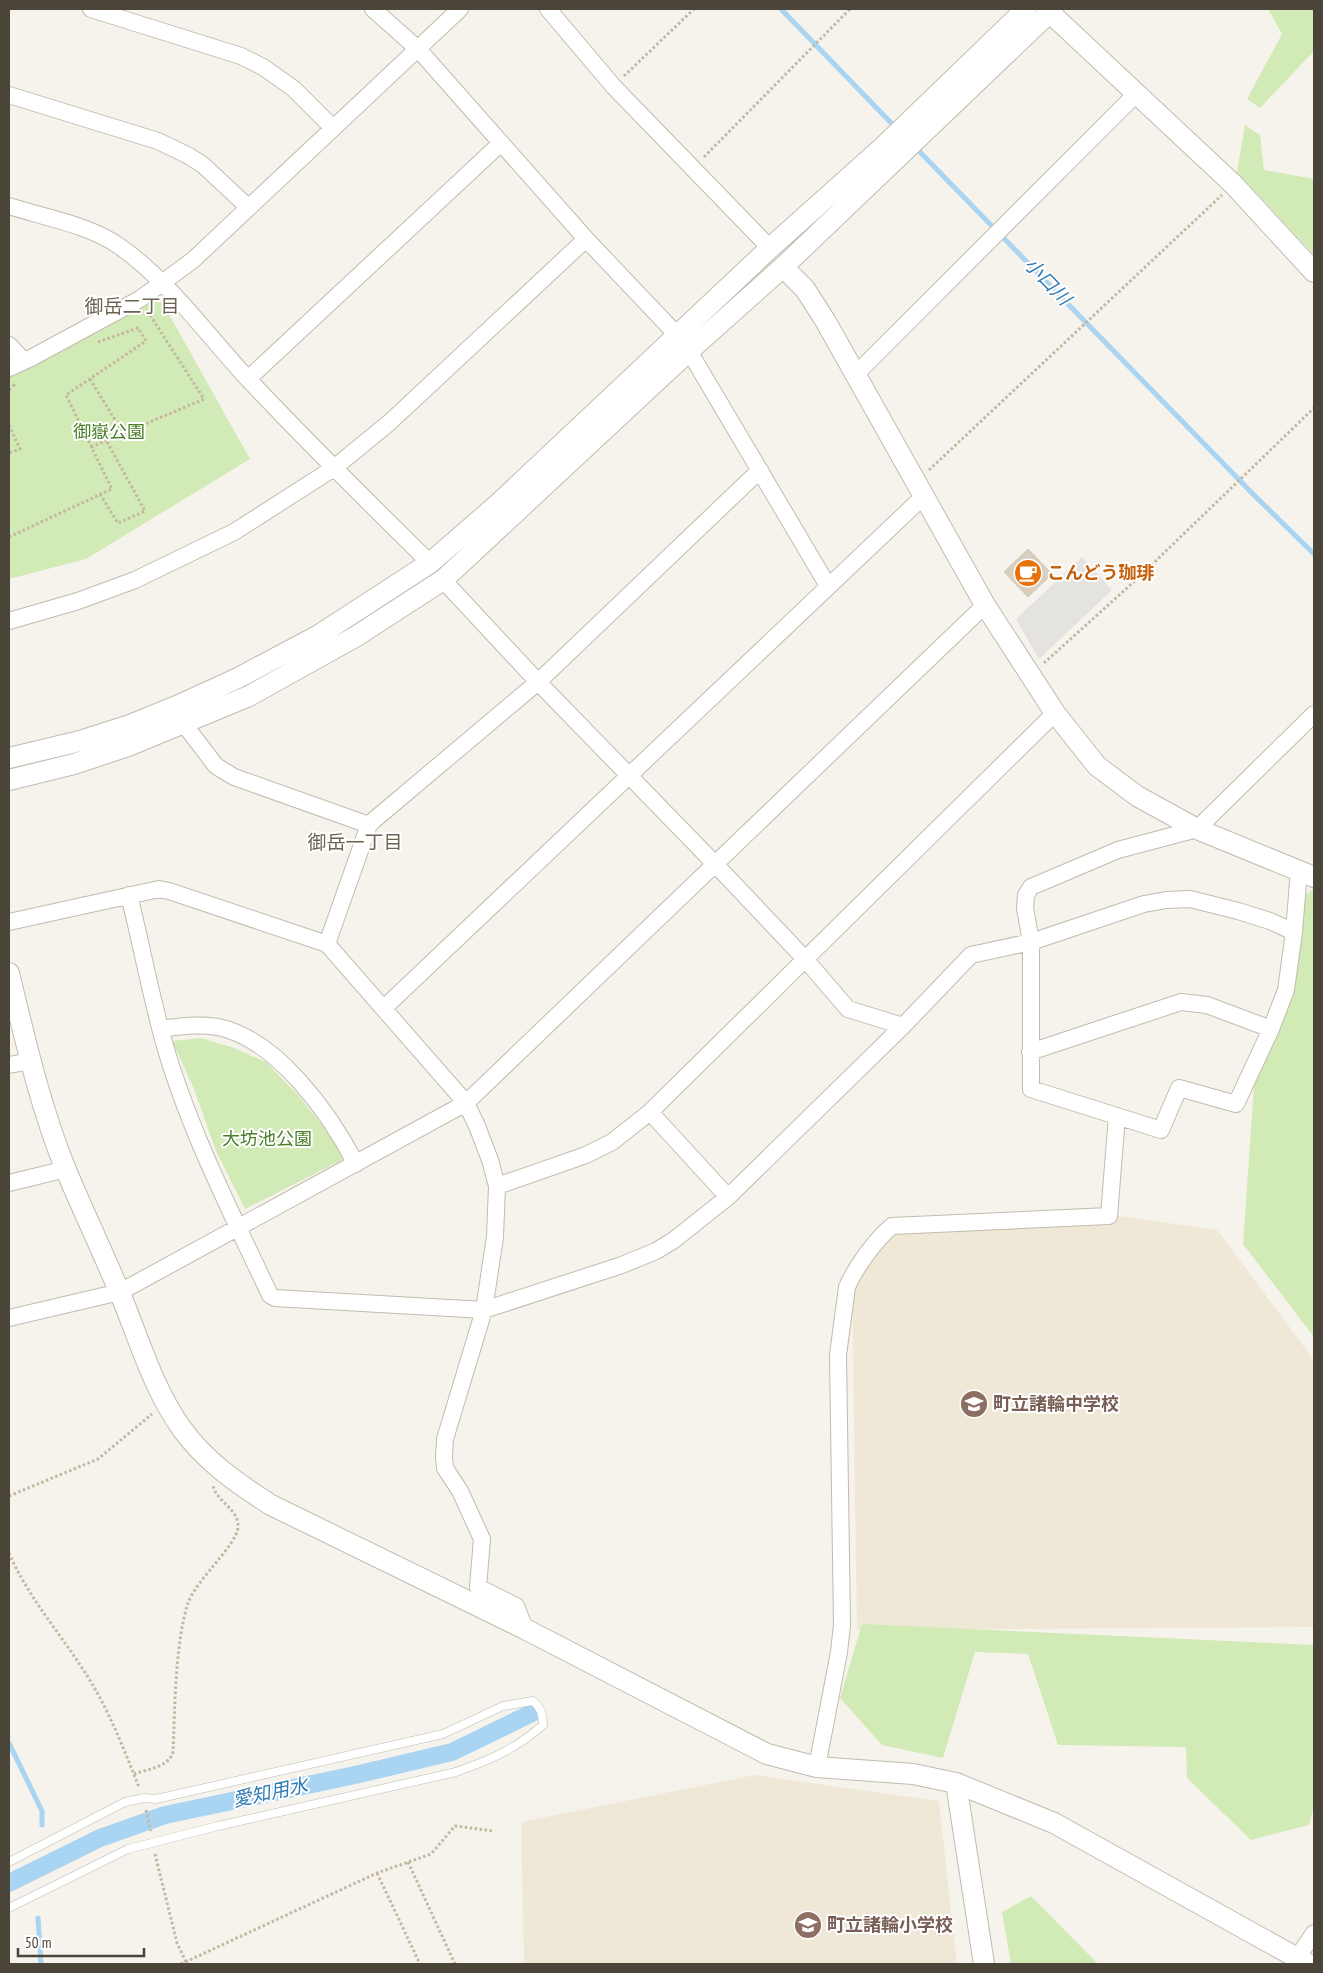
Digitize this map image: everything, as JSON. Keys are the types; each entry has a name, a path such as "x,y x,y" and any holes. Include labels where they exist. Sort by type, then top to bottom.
{"street":[{"path":"91,9 241,56 294,89 332,127"},
{"path":"373,9 418,49 586,239 677,335"},
{"path":"9,368 94,325 140,299 194,260 332,127 460,9"},
{"path":"548,9 614,87 770,248"},
{"path":"9,780 74,764 128,746 249,696 316,660 443,580 688,351 783,267 890,153 951,80 1026,9"},
{"path":"9,758 80,741 130,724 179,705 238,678 319,635 430,564 499,503 770,248 970,89 1049,10 1233,184 1314,272"},
{"path":"856,374 1137,93"},
{"path":"9,95 158,141 189,156 203,166 248,207"},
{"path":"248,380 500,144"},
{"path":"9,206 87,230 106,238 119,246 163,283 248,380 430,564"},
{"path":"9,621 78,601 135,580 234,532 334,468 390,422 586,239"},
{"path":"783,267 805,289 856,374 985,606 1055,713 1097,766 1137,796 1197,829 1307,874 1294,932 1286,990 1271,1029 1236,1104 1179,1088 1161,1130 1031,1090 1031,942 1025,908 1026,895 1031,887 1118,850 1197,829 1314,714"},
{"path":"9,344 24,361"},
{"path":"688,351 828,586"},
{"path":"327,944 369,825 538,682 760,470"},
{"path":"384,1008 828,586 921,488"},
{"path":"443,580 538,682 805,959 848,1009 903,1026"},
{"path":"9,1318 120,1292 239,1229 466,1103 985,606"},
{"path":"497,1186 586,1155 612,1142 650,1112 1055,713"},
{"path":"184,724 216,766 234,778 369,825"},
{"path":"9,922 158,890 169,891 327,944 466,1103 487,1150 497,1186 495,1237 484,1310 445,1439 445,1468 460,1491 482,1539 478,1587 516,1606 525,1630"},
{"path":"129,895 161,1029 180,1091 239,1229 270,1295 275,1298 484,1310 622,1265 674,1240 728,1197 903,1026 971,955 1031,942 1144,904 1166,900 1190,899 1270,921 1294,932"},
{"path":"9,973 30,1061 66,1169 120,1292 151,1374 166,1404 190,1438 219,1468 245,1489 271,1504 525,1630 768,1754 817,1767 913,1774 956,1783 1054,1823 1303,1961 1314,1933"},
{"path":"1030,1052 1181,1002 1207,1005 1271,1029"},
{"path":"161,1029 189,1024 220,1028 259,1045 276,1057 330,1120 356,1164"},
{"path":"9,1065 30,1061"},
{"path":"650,1112 728,1197"},
{"path":"817,1767 839,1652 842,1625 838,1355 847,1287 851,1277 884,1233 892,1226 1109,1216 1117,1116"},
{"path":"9,1183 66,1169"},
{"path":"956,1783 984,1964"}],"lane":[{"path":"9,1862 125,1802 144,1798 156,1800 443,1734 503,1706 533,1702 538,1705 543,1718 543,1725 522,1743 489,1760 456,1772 153,1842 112,1856 9,1908"}],"path":[{"path":"614,87 694,9"},
{"path":"693,168 850,9"},
{"path":"921,488 1233,184"},
{"path":"91,447 204,399 140,299"},
{"path":"9,537 112,489 66,395 146,341 138,328 94,343"},
{"path":"90,379 123,433"},
{"path":"1030,675 1137,580 1314,408"},
{"path":"9,425 20,449 9,453"},
{"path":"100,494 118,523 145,511 106,440"},
{"path":"9,1496 98,1459 166,1404"},
{"path":"134,1774 166,1763 171,1759 174,1752 180,1655 184,1619 189,1601 206,1574 233,1541 238,1530 235,1514 218,1497 214,1489 211,1477 219,1468"},
{"path":"9,1553 30,1590 96,1690 134,1774 144,1798 164,1896 177,1943 186,1963"},
{"path":"181,1964 377,1873 430,1854 455,1826 494,1831"},
{"path":"408,1862 455,1964"},
{"path":"377,1873 420,1964"}],"shaded area":[{"path":"1082,557 1112,590 1039,659 1016,619"},
{"path":"1120,1216 1217,1230 1314,1360 1314,1627 857,1630 852,1287 894,1233"},
{"path":"755,1775 939,1801 957,1964 524,1964 521,1822"}],"green space":[{"path":"1268,9 1314,9 1314,51 1260,108 1247,99 1282,34"},
{"path":"1245,125 1260,135 1264,170 1314,179 1314,255 1237,172"},
{"name":"御嶽公園","path":"157,293 250,459 86,559 9,579 9,373"},
{"path":"1313,889 1314,1337 1243,1244 1254,1086 1291,998 1305,895"},
{"name":"大坊池公園","path":"201,1038 234,1048 266,1062 297,1094 341,1149 342,1160 245,1209 216,1151 194,1089 172,1041"},
{"path":"862,1624 1314,1645 1314,1805 1309,1825 1251,1840 1187,1778 1186,1747 1058,1745 1028,1654 975,1652 943,1758 882,1745 840,1698"},
{"path":"1031,1896 1098,1964 1011,1964 1002,1912"}],"building":[{"name":"こんどう珈琲","path":"1028,549 1052,574 1028,597 1004,572"}],"waterway":[{"name":"小口川","path":"781,9 897,129"},
{"name":"小口川","path":"915,147 1252,493 1314,554"},
{"name":"愛知用水","path":"9,1883 100,1838 165,1815 355,1775 452,1752 534,1712"},
{"path":"9,1743 42,1811 42,1825"},
{"path":"38,1918 41,1964"}],"place":[{"name":"こんどう珈琲","path":"1028,573"},
{"name":"町立諸輪中学校","path":"974,1404"},
{"name":"町立諸輪小学校","path":"808,1925"}],"district":[{"name":"御岳二丁目","path":"132,306"},
{"name":"御岳一丁目","path":"355,842"}]}
